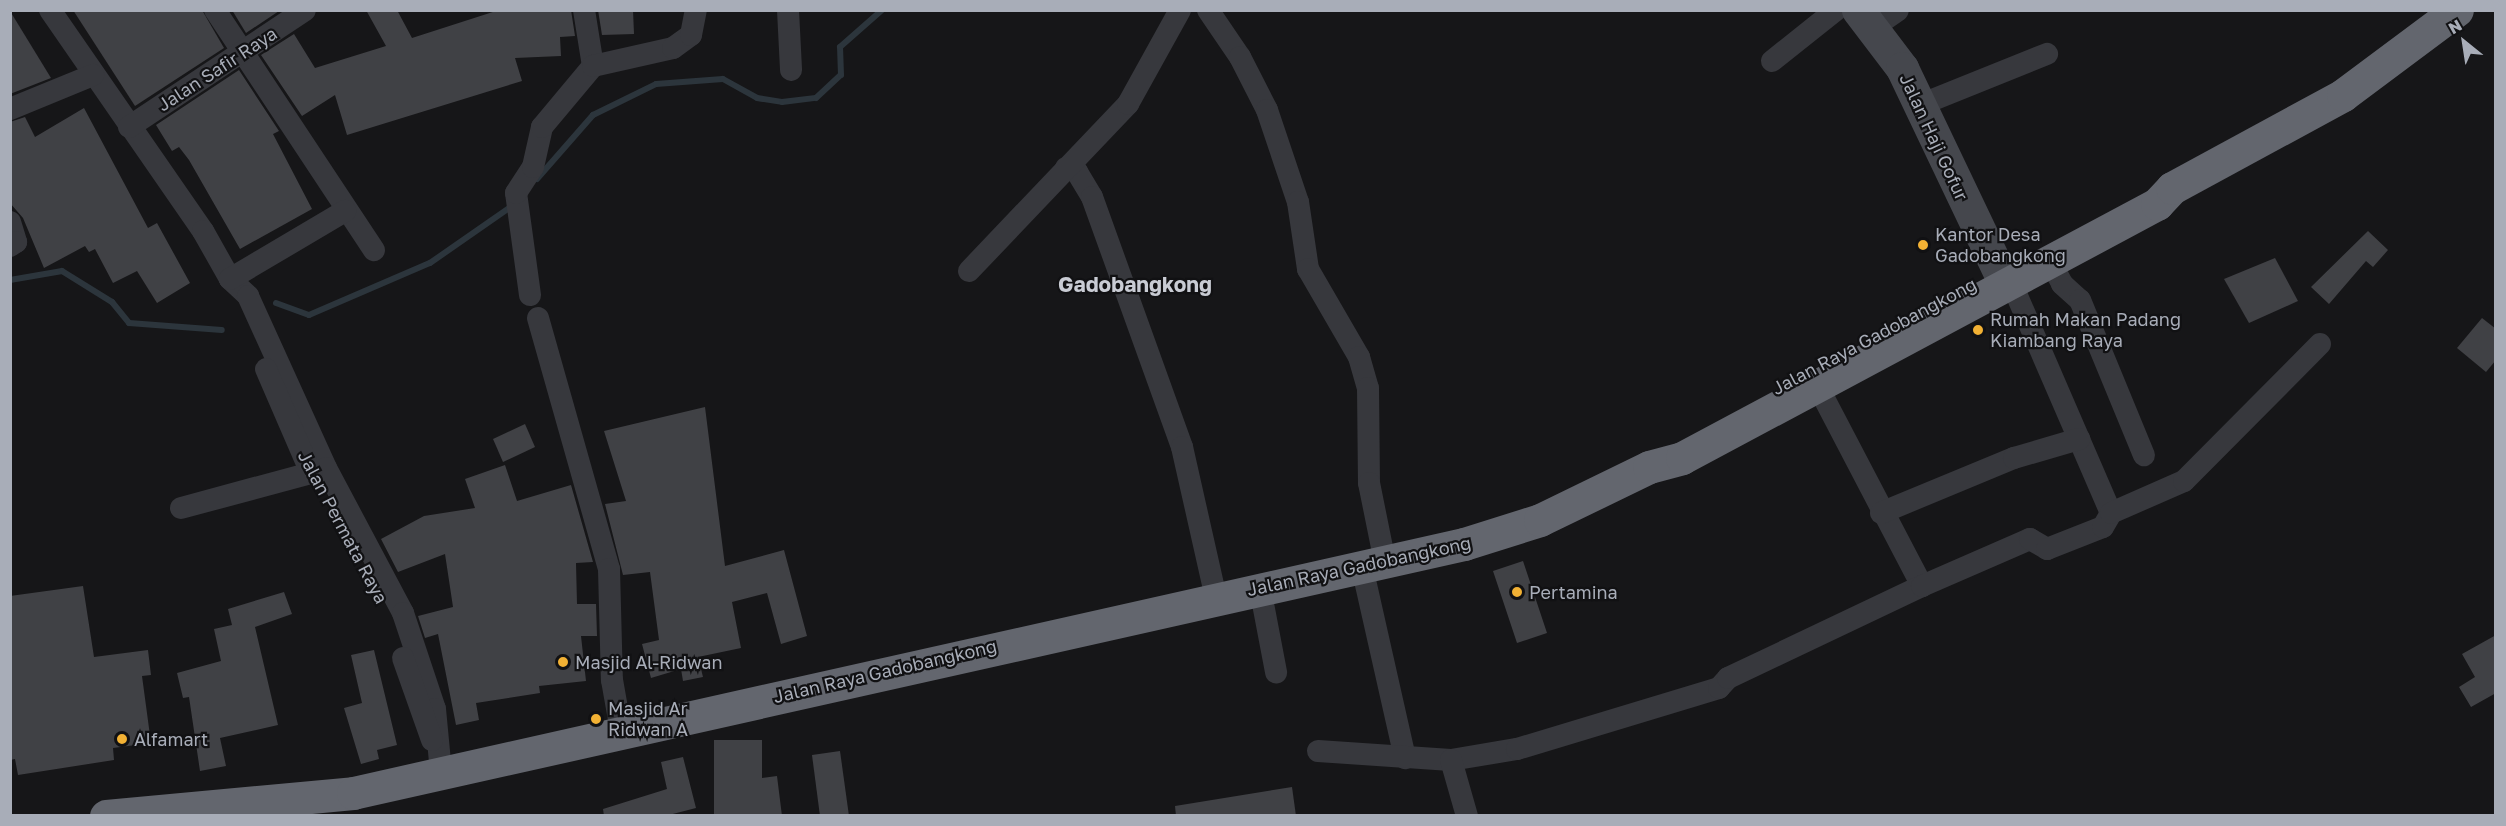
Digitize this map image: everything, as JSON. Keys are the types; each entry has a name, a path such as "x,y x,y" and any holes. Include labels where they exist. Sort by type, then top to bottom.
{"highway":[{"name":"Jalan Raya Gadobangkong","path":"106,816 353,793 438,758 621,731 1373,564 1540,520 1649,467 1682,458 1817,385 2150,191 2172,188 2300,122 2457,10"},
{"name":"Jalan Raya Gadobangkong","path":"1649,467 1673,442 2005,276 2050,261 2157,204 2172,188"}],"street":[{"path":"50,10 203,231 230,279 248,296 326,468 403,613 435,709 438,758"},
{"path":"214,10 345,211 374,250"},
{"name":"Jalan Safir Raya","path":"129,127 305,10"},
{"path":"584,10 592,66"},
{"path":"530,295 525,247 515,218 516,193 533,167 542,128 592,66 674,48 691,34 696,10"},
{"path":"788,10 791,70"},
{"path":"969,271 1145,80 1180,10"},
{"path":"1208,10 1240,57 1266,110 1298,202 1308,269 1359,357 1368,388 1373,564 1404,758"},
{"path":"1772,61 1836,10"},
{"name":"Jalan Haji Gofur","path":"1877,16 2005,276"},
{"path":"1920,105 2047,54"},
{"path":"10,109 93,75"},
{"path":"1066,168 1077,172 1092,197 1182,447 1215,598"},
{"path":"230,279 345,211"},
{"path":"10,222 16,242 10,246"},
{"path":"2050,261 2062,284 2080,300 2144,455"},
{"path":"2005,276 2111,513"},
{"name":"Jalan Permata Raya","path":"230,279 234,303 311,473 391,618 419,713 438,758"},
{"path":"538,318 609,569 612,680 621,731"},
{"path":"1318,751 1451,760 1517,749 1719,688 1728,678 1922,586 2030,539 2047,549 2103,527 2111,513 2184,481 2320,344"},
{"path":"1817,385 1881,513 1922,586"},
{"path":"1881,513 2014,458 2079,439"},
{"path":"181,508 311,473"},
{"path":"1260,588 1276,672"},
{"path":"1451,760 1467,816"}],"building":[{"path":"73,10 202,10 224,48 135,106"},
{"path":"232,10 279,10 279,11 246,33"},
{"path":"366,10 397,10 412,38 499,10 571,10 575,36 560,37 561,56 515,58 522,81 347,135 335,95 302,116 261,55 294,34 315,68 386,46"},
{"path":"598,10 633,10 634,34 602,35"},
{"path":"10,11 51,78 10,94"},
{"path":"239,70 279,131 273,134 312,209 240,249 189,160 179,147 172,151 156,125"},
{"path":"84,108 148,228 157,223 190,283 157,303 137,271 113,283 95,249 89,252 85,246 44,268 23,218 10,203 10,122 25,117 35,137"},
{"path":"2368,231 2388,250 2373,267 2366,261 2329,304 2311,287"},
{"path":"2275,258 2298,301 2249,323 2224,279"},
{"path":"2482,318 2496,329 2496,360 2486,372 2457,348"},
{"path":"705,407 725,566 784,550 807,636 781,644 767,593 732,602 741,648 698,657 703,677 683,681 681,669 651,678 642,644 659,640 650,572 623,575 605,504 626,501 604,431"},
{"path":"525,424 535,447 503,462 493,439"},
{"path":"505,465 517,501 571,485 593,562 576,563 577,604 596,604 597,636 581,636 586,681 539,686 540,693 476,703 479,720 456,725 438,634 425,638 418,616 453,607 445,554 398,572 381,539 424,516 475,508 465,479"},
{"path":"1523,561 1547,633 1517,643 1493,571"},
{"path":"83,586 94,657 148,650 151,675 142,676 151,743 113,748 114,760 18,775 15,759 10,760 10,596"},
{"path":"284,592 292,614 255,627 278,725 220,738 226,766 200,771 189,697 183,698 177,673 221,661 214,629 232,625 228,609"},
{"path":"2496,635 2496,693 2471,707 2459,687 2475,677 2462,654"},
{"path":"374,650 397,745 377,750 379,759 361,764 344,708 362,703 351,655"},
{"path":"714,740 762,740 762,778 777,776 782,816 714,816"},
{"path":"840,751 849,816 820,816 812,755"},
{"path":"683,757 696,808 665,816 604,816 603,809 667,789 661,762"},
{"path":"1292,787 1296,816 1176,816 1175,806"}],"waterway":[{"path":"537,179 593,115 656,84 723,79 757,98 782,102 816,98 841,75 840,47 882,10"},
{"path":"276,303 309,315 430,263 512,206"},
{"path":"10,280 62,271 112,302 129,323 222,330"}],"place":[{"name":"Kantor Desa Gadobangkong","path":"1923,245"},
{"name":"Rumah Makan Padang Kiambang Raya","path":"1978,330"},
{"name":"Pertamina","path":"1517,592"},
{"name":"Masjid Al-Ridwan","path":"563,662"},
{"name":"Masjid Ar Ridwan A","path":"596,719"},
{"name":"Alfamart","path":"122,739"}],"district":[{"name":"Gadobangkong","path":"1135,284"}]}
